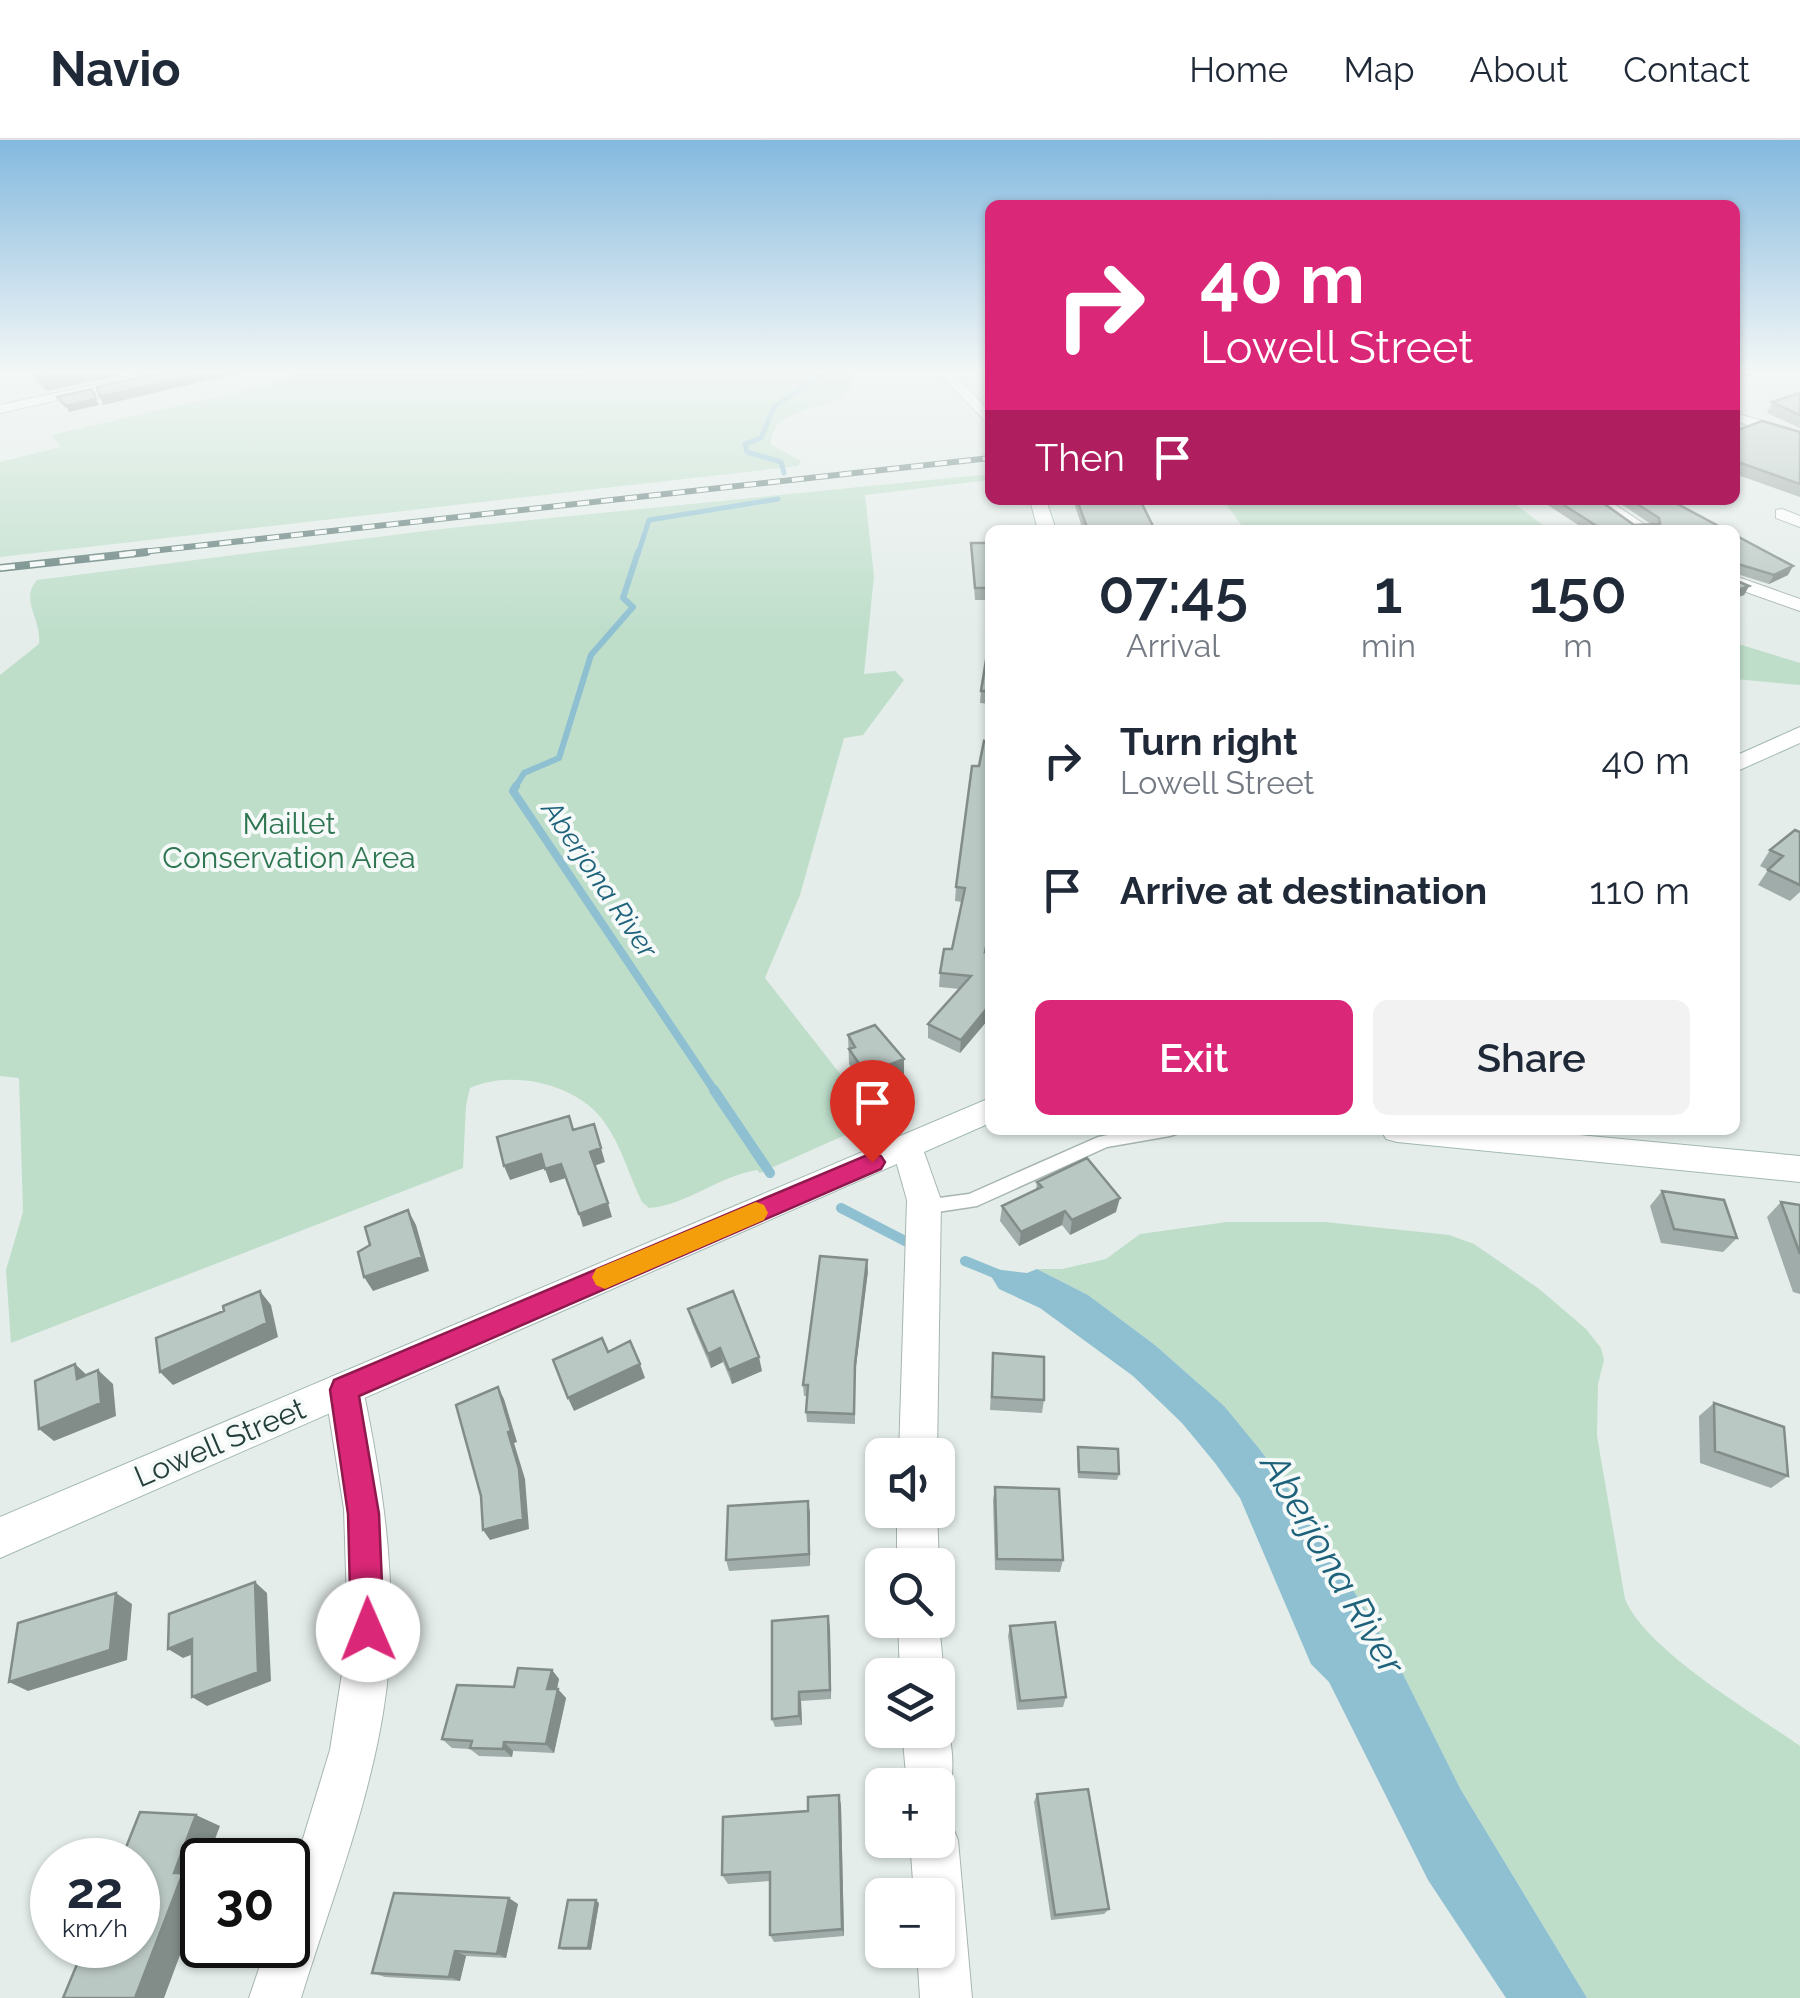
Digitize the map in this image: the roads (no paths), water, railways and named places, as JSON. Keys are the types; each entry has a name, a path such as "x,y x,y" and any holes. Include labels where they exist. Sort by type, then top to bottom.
{"main road":[{"path":"1604,505 1636,525"},
{"path":"1782,514 1800,522"},
{"path":"1740,584 1800,605"},
{"path":"1740,763 1800,734"},
{"name":"Lowell Street","path":"0,1538 985,1112"},
{"path":"1449,1135 1800,1169"},
{"path":"908,1148 922,1184 924,1207 918,1438"},
{"path":"275,1998 351,1756 364,1686 368,1630 363,1514 344,1390"},
{"path":"935,1858 946,1998"}],"lane":[{"path":"924,1207 971,1201 1104,1141 1140,1135"}],"water":[{"path":"986,1268 1027,1273 1037,1269 1088,1295 1155,1345 1224,1406 1303,1509 1395,1658 1461,1790 1587,1998 1506,1998 1428,1880 1329,1682 1311,1664 1240,1498 1182,1423 1133,1376 1040,1308 999,1289"}],"waterway":[{"name":"Aberjona River","path":"770,459 781,462 784,473"},
{"name":"Aberjona River","path":"638,554 649,520 778,499"},
{"name":"Aberjona River","path":"514,789 524,773 559,758 591,655 633,607 623,598 638,552"},
{"name":"Aberjona River","path":"516,786 513,791 716,1093"},
{"name":"Aberjona River","path":"714,1090 770,1173"},
{"name":"Aberjona River","path":"841,1208 907,1242"},
{"name":"Aberjona River","path":"965,1261 997,1274"}],"railway":[{"path":"124,554 984,459"},
{"path":"0,568 147,552"}],"park label":[{"name":"Maillet Conservation Area","path":"289,841"}]}
